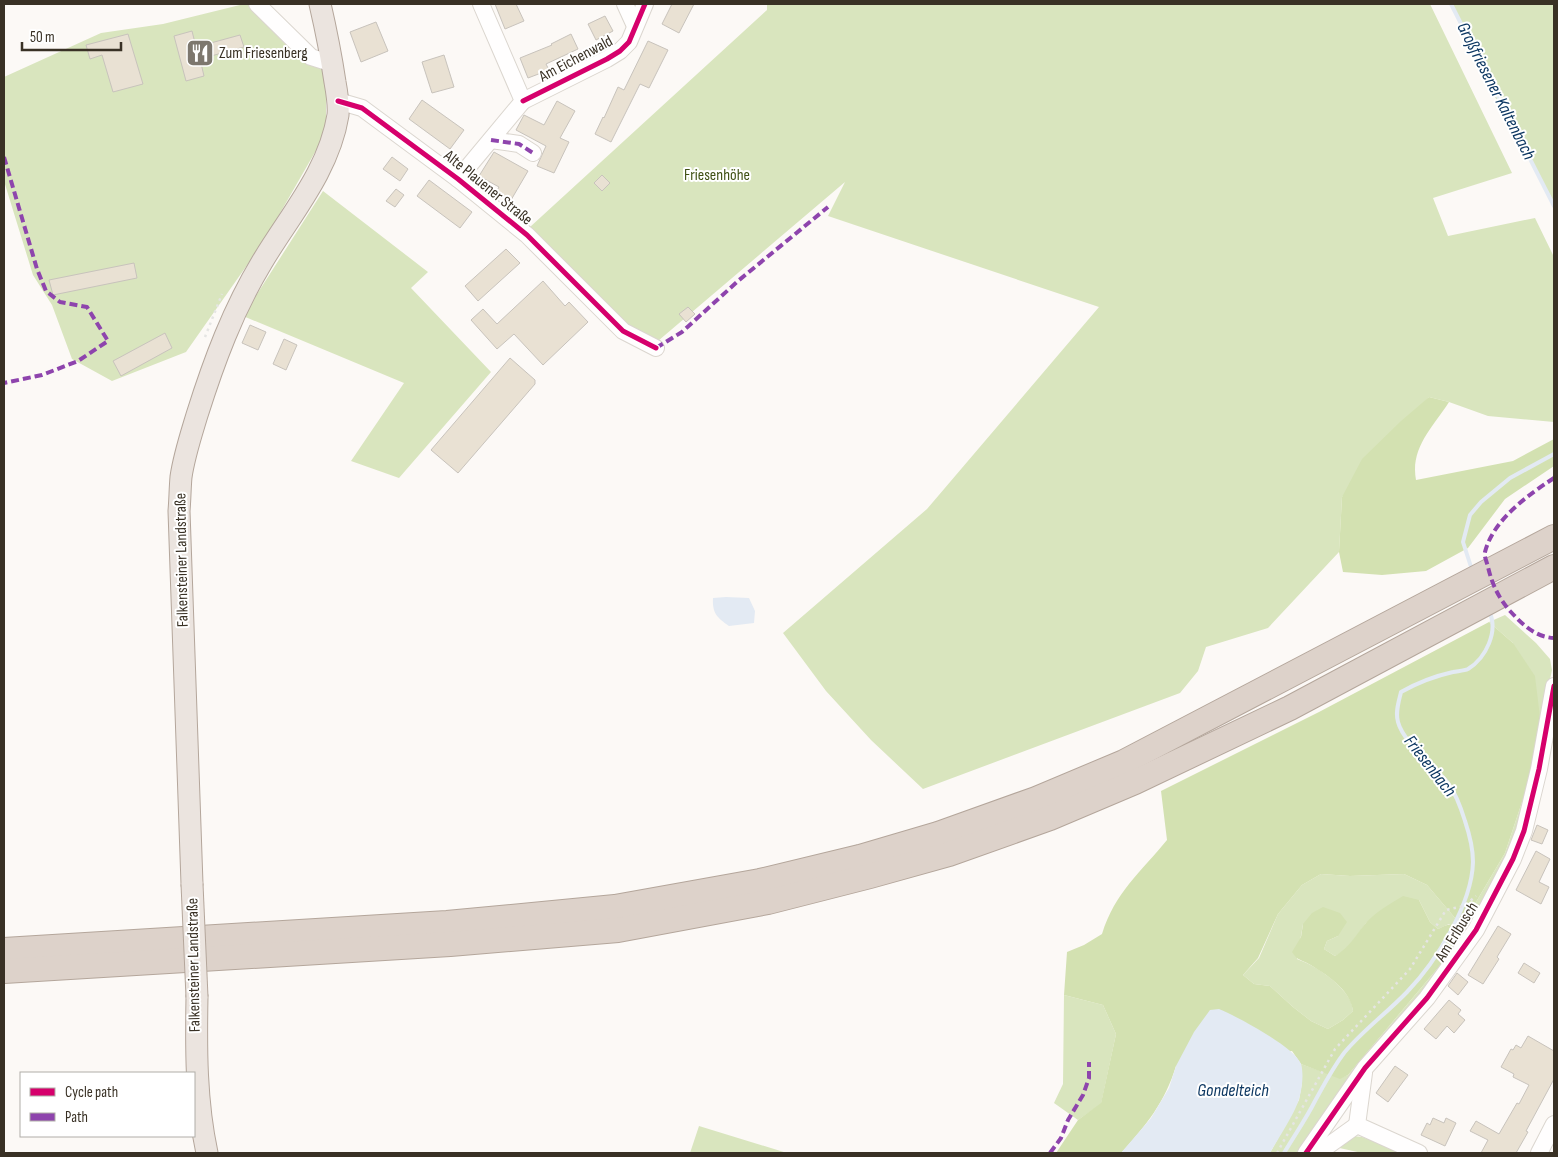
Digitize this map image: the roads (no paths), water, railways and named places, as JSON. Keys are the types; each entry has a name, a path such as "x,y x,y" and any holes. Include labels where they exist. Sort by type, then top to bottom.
{"highway":[{"path":"4,950 466,921 615,907 760,881 860,857 938,834 1036,798 1124,762 1554,538"},
{"path":"4,971 450,944 618,930 768,902 949,854 1050,818 1135,782 1290,708 1554,568"}],"main road":[{"name":"Falkensteiner Landstraße","path":"207,1153 202,1130 196,1051 197,997 180,511 181,477 188,445 220,346 239,303 262,261 305,197 328,153 335,132 338,101 333,64 320,4"}],"street":[{"path":"257,4 311,57 333,64"},
{"path":"481,4 523,101"},
{"path":"625,4 635,26"},
{"name":"Am Eichenwald","path":"458,178 523,101 620,51 629,42 645,4"},
{"name":"Alte Plauener Straße","path":"338,101 362,108 458,178 527,235 623,331 656,348"},
{"path":"491,140 519,144 533,153"},
{"name":"Am Erlbusch","path":"1306,1153 1365,1068 1427,998 1476,930 1513,859 1524,831 1537,778 1554,686"},
{"path":"1318,1153 1357,1125 1365,1068"},
{"path":"1539,1153 1554,1124"},
{"path":"1357,1125 1419,1153"}],"water":[{"path":"713,598 749,598 755,611 754,623 729,626 719,618 715,612"},
{"name":"Gondelteich","path":"1219,1009 1277,1041 1288,1049 1301,1064 1302,1082 1297,1105 1270,1153 1121,1153 1151,1118 1169,1088 1176,1066 1194,1032 1210,1010"}],"waterway":[{"name":"Großfriesener Kaltenbach","path":"1451,4 1554,206"},
{"name":"Friesenbach","path":"1472,570 1463,542 1470,515 1481,502 1510,478 1554,454"},
{"name":"Friesenbach","path":"1284,1153 1332,1070 1344,1053 1407,992 1429,965 1450,932 1466,896 1471,878 1473,857 1472,847 1460,806 1448,783 1406,738 1398,722 1397,710 1401,692 1433,678 1468,669 1480,658 1489,643 1491,635 1492,619 1489,611"}],"place":[{"name":"Zum Friesenberg","path":"200,53"}],"park label":[{"name":"Friesenhöhe","path":"717,175"}]}
